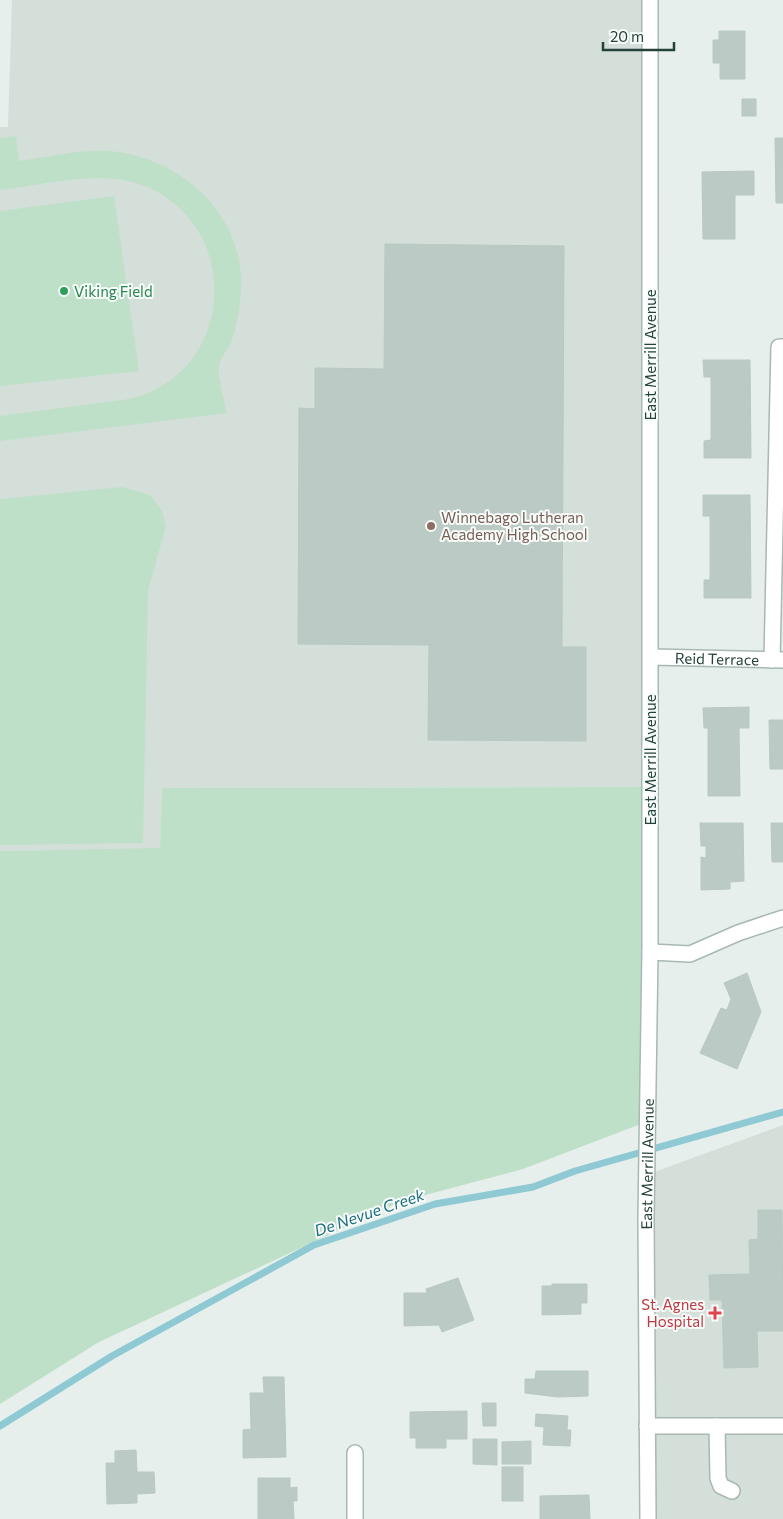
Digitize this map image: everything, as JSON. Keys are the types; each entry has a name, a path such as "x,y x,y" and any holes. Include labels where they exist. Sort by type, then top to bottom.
{"street":[{"name":"East Merrill Avenue","path":"648,1519 646,1122 650,952 650,0"},
{"path":"778,660 779,347 783,347"},
{"name":"Reid Terrace","path":"650,656 778,660"},
{"path":"650,952 690,954 738,933 783,918"},
{"path":"647,1426 783,1426"},
{"path":"717,1426 718,1478 721,1486 732,1491"},
{"path":"355,1453 356,1519"}],"shaded area":[{"path":"12,0 650,0 650,787 162,788 160,849 0,851 0,127 8,127"},
{"name":"St. Agnes Hospital","path":"783,1125 783,1519 648,1519 646,1175"}],"green space":[{"path":"16,136 19,161 75,152 109,151 136,156 161,165 183,178 203,194 220,214 232,237 239,262 241,290 235,331 219,365 220,381 227,413 0,441 0,416 129,399 165,384 192,359 208,329 214,294 210,260 196,228 171,201 136,183 103,178 68,180 0,190 0,138"},
{"name":"Viking Field","path":"114,196 139,371 0,386 0,211"},
{"path":"122,487 150,495 162,511 166,526 148,591 143,843 0,845 0,499"},
{"path":"650,787 646,1122 523,1169 399,1202 99,1342 0,1404 0,851 160,848 162,788"}],"building":[{"path":"719,31 745,31 745,79 720,79 720,63 713,63 713,40 719,40"},
{"path":"742,99 756,99 756,116 742,116"},
{"path":"775,138 783,138 783,203 776,203"},
{"path":"754,171 754,195 735,195 735,239 703,239 702,172"},
{"name":"Winnebago Lutheran Academy High School","path":"385,244 564,246 562,647 586,647 586,741 428,740 429,645 298,644 299,408 315,409 315,368 384,369"},
{"path":"703,360 750,360 751,458 704,458 704,441 711,440 711,377 704,377"},
{"path":"703,495 750,495 751,598 704,598 704,580 710,580 710,516 703,516"},
{"path":"749,707 749,728 739,728 740,796 708,796 708,728 704,728 703,708"},
{"path":"769,720 783,720 783,769 770,769"},
{"path":"700,823 743,823 744,881 730,882 730,889 701,890 701,857 706,858 706,846 701,846"},
{"path":"771,823 783,823 783,862 772,862"},
{"path":"747,973 761,1012 737,1069 700,1053 721,1008 727,1010 731,999 724,983"},
{"path":"758,1210 782,1210 783,1331 757,1331 758,1367 724,1368 722,1300 710,1300 709,1275 750,1274 749,1240 758,1239"},
{"path":"458,1278 474,1320 442,1332 439,1325 404,1326 404,1293 427,1293 426,1289"},
{"path":"552,1284 587,1284 587,1303 581,1303 581,1314 542,1315 542,1286 552,1286"},
{"path":"536,1371 588,1371 588,1396 558,1397 525,1393 525,1379 535,1379"},
{"path":"263,1377 284,1377 286,1457 243,1458 243,1430 251,1429 250,1393 264,1393"},
{"path":"482,1403 496,1403 496,1426 483,1426"},
{"path":"467,1411 467,1439 446,1439 446,1448 416,1448 416,1438 410,1438 410,1412"},
{"path":"536,1414 568,1416 567,1430 571,1430 570,1446 543,1445 544,1427 535,1426"},
{"path":"473,1439 497,1439 497,1465 473,1464"},
{"path":"531,1441 531,1464 502,1464 502,1442"},
{"path":"136,1450 137,1472 154,1472 155,1493 137,1494 137,1503 107,1504 106,1463 115,1463 115,1451"},
{"path":"502,1467 523,1467 523,1501 502,1501"},
{"path":"258,1478 290,1478 290,1488 297,1487 297,1501 293,1501 294,1519 258,1519"},
{"path":"589,1495 590,1519 540,1519 540,1496"}],"waterway":[{"name":"De Nevue Creek","path":"0,1426 112,1356 314,1245 435,1204 533,1187 575,1171 783,1112"}],"place":[{"name":"Viking Field","path":"64,291"},
{"name":"Winnebago Lutheran Academy High School","path":"431,526"},
{"name":"St. Agnes Hospital","path":"715,1313"}]}
